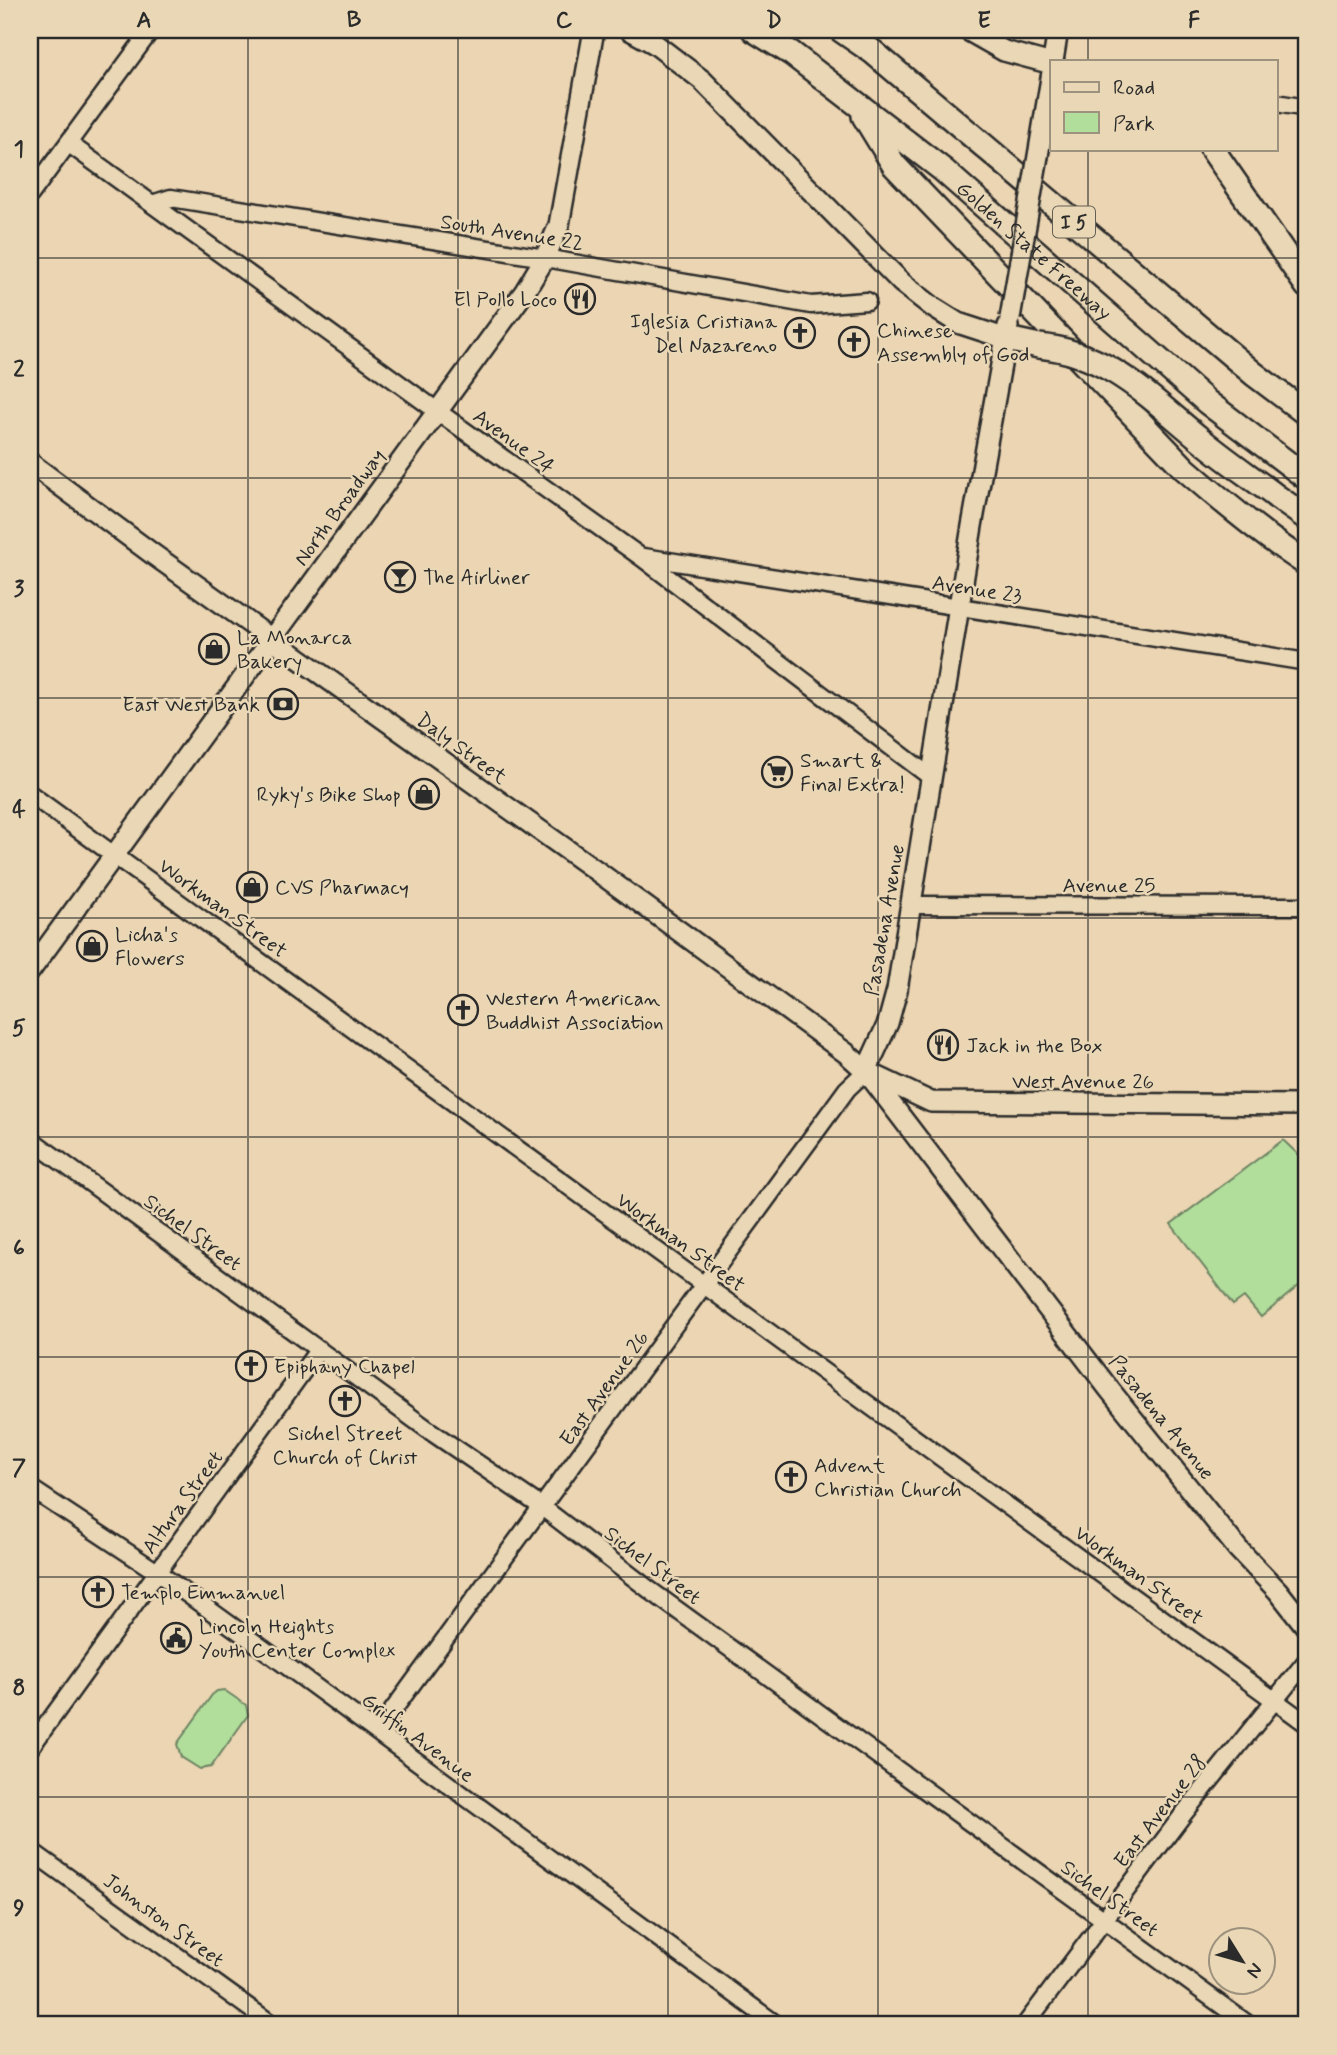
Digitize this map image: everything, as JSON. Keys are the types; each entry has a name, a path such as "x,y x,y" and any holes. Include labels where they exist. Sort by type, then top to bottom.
{"highway":[{"name":"Golden State Freeway","path":"754,30 791,52 943,170 1208,402 1307,478"},
{"name":"I 5","path":"841,30 873,52 1254,374 1307,414"},
{"path":"855,101 894,165 1185,469 1258,529 1307,564"},
{"path":"1213,150 1307,286"},
{"path":"1008,328 1039,346 1079,353 1102,363 1132,382 1201,440 1307,518"}],"main road":[{"name":"North Broadway","path":"30,971 525,291 545,258 559,225 594,30"},
{"path":"630,30 656,44 702,80 902,284 934,309 958,323 1008,328"},
{"path":"967,30 1004,51 1050,61"},
{"path":"1053,60 1058,30"},
{"name":"Pasadena Avenue","path":"1050,84 959,607 897,990 888,1023 866,1071 1109,1389 1238,1549 1278,1591 1307,1628"},
{"name":"Daly Street","path":"30,463 601,874 846,1053 866,1071"},
{"name":"West Avenue 26","path":"866,1071 932,1102 1307,1105"}],"street":[{"path":"30,195 151,30"},
{"path":"1278,103 1307,108"},
{"name":"Avenue 24","path":"68,143 641,557 932,778"},
{"name":"South Avenue 22","path":"152,204 171,198 545,258 811,305 867,301"},
{"name":"Avenue 23","path":"641,557 1307,662"},
{"name":"Workman Street","path":"30,794 1307,1724"},
{"name":"Avenue 25","path":"911,905 1307,906"},
{"name":"East Avenue 26","path":"377,1732 847,1089 866,1071"},
{"name":"Sichel Street","path":"30,1139 430,1430 542,1507 662,1599 1249,2025"},
{"name":"Altura Street","path":"30,1748 318,1349"},
{"name":"Griffin Avenue","path":"30,1488 157,1572 777,2025"},
{"name":"East Avenue 28","path":"1025,2025 1185,1812 1307,1660"},
{"name":"Johnston Street","path":"30,1850 273,2025"}],"green space":[{"path":"1283,1140 1307,1163 1307,1279 1261,1317 1244,1297 1233,1305 1171,1224"},
{"path":"224,1690 246,1705 248,1715 211,1767 200,1769 181,1757 177,1744 212,1695"}],"place":[{"name":"El Pollo Loco","path":"580,299"},
{"name":"Iglesia Cristiana Del Nazareno","path":"800,333"},
{"name":"Chinese Assembly of God","path":"854,342"},
{"name":"The Airliner","path":"400,577"},
{"name":"La Monarca Bakery","path":"214,649"},
{"name":"East West Bank","path":"283,704"},
{"name":"Smart & Final Extra!","path":"777,772"},
{"name":"Ryky's Bike Shop","path":"424,794"},
{"name":"CVS Pharmacy","path":"252,887"},
{"name":"Licha's Flowers","path":"92,946"},
{"name":"Western American Buddhist Association","path":"463,1010"},
{"name":"Jack in the Box","path":"943,1045"},
{"name":"Epiphany Chapel","path":"251,1366"},
{"name":"Sichel Street Church of Christ","path":"345,1401"},
{"name":"Advent Christian Church","path":"791,1477"},
{"name":"Templo Emmanuel","path":"98,1592"},
{"name":"Lincoln Heights Youth Center Complex","path":"176,1638"}]}
